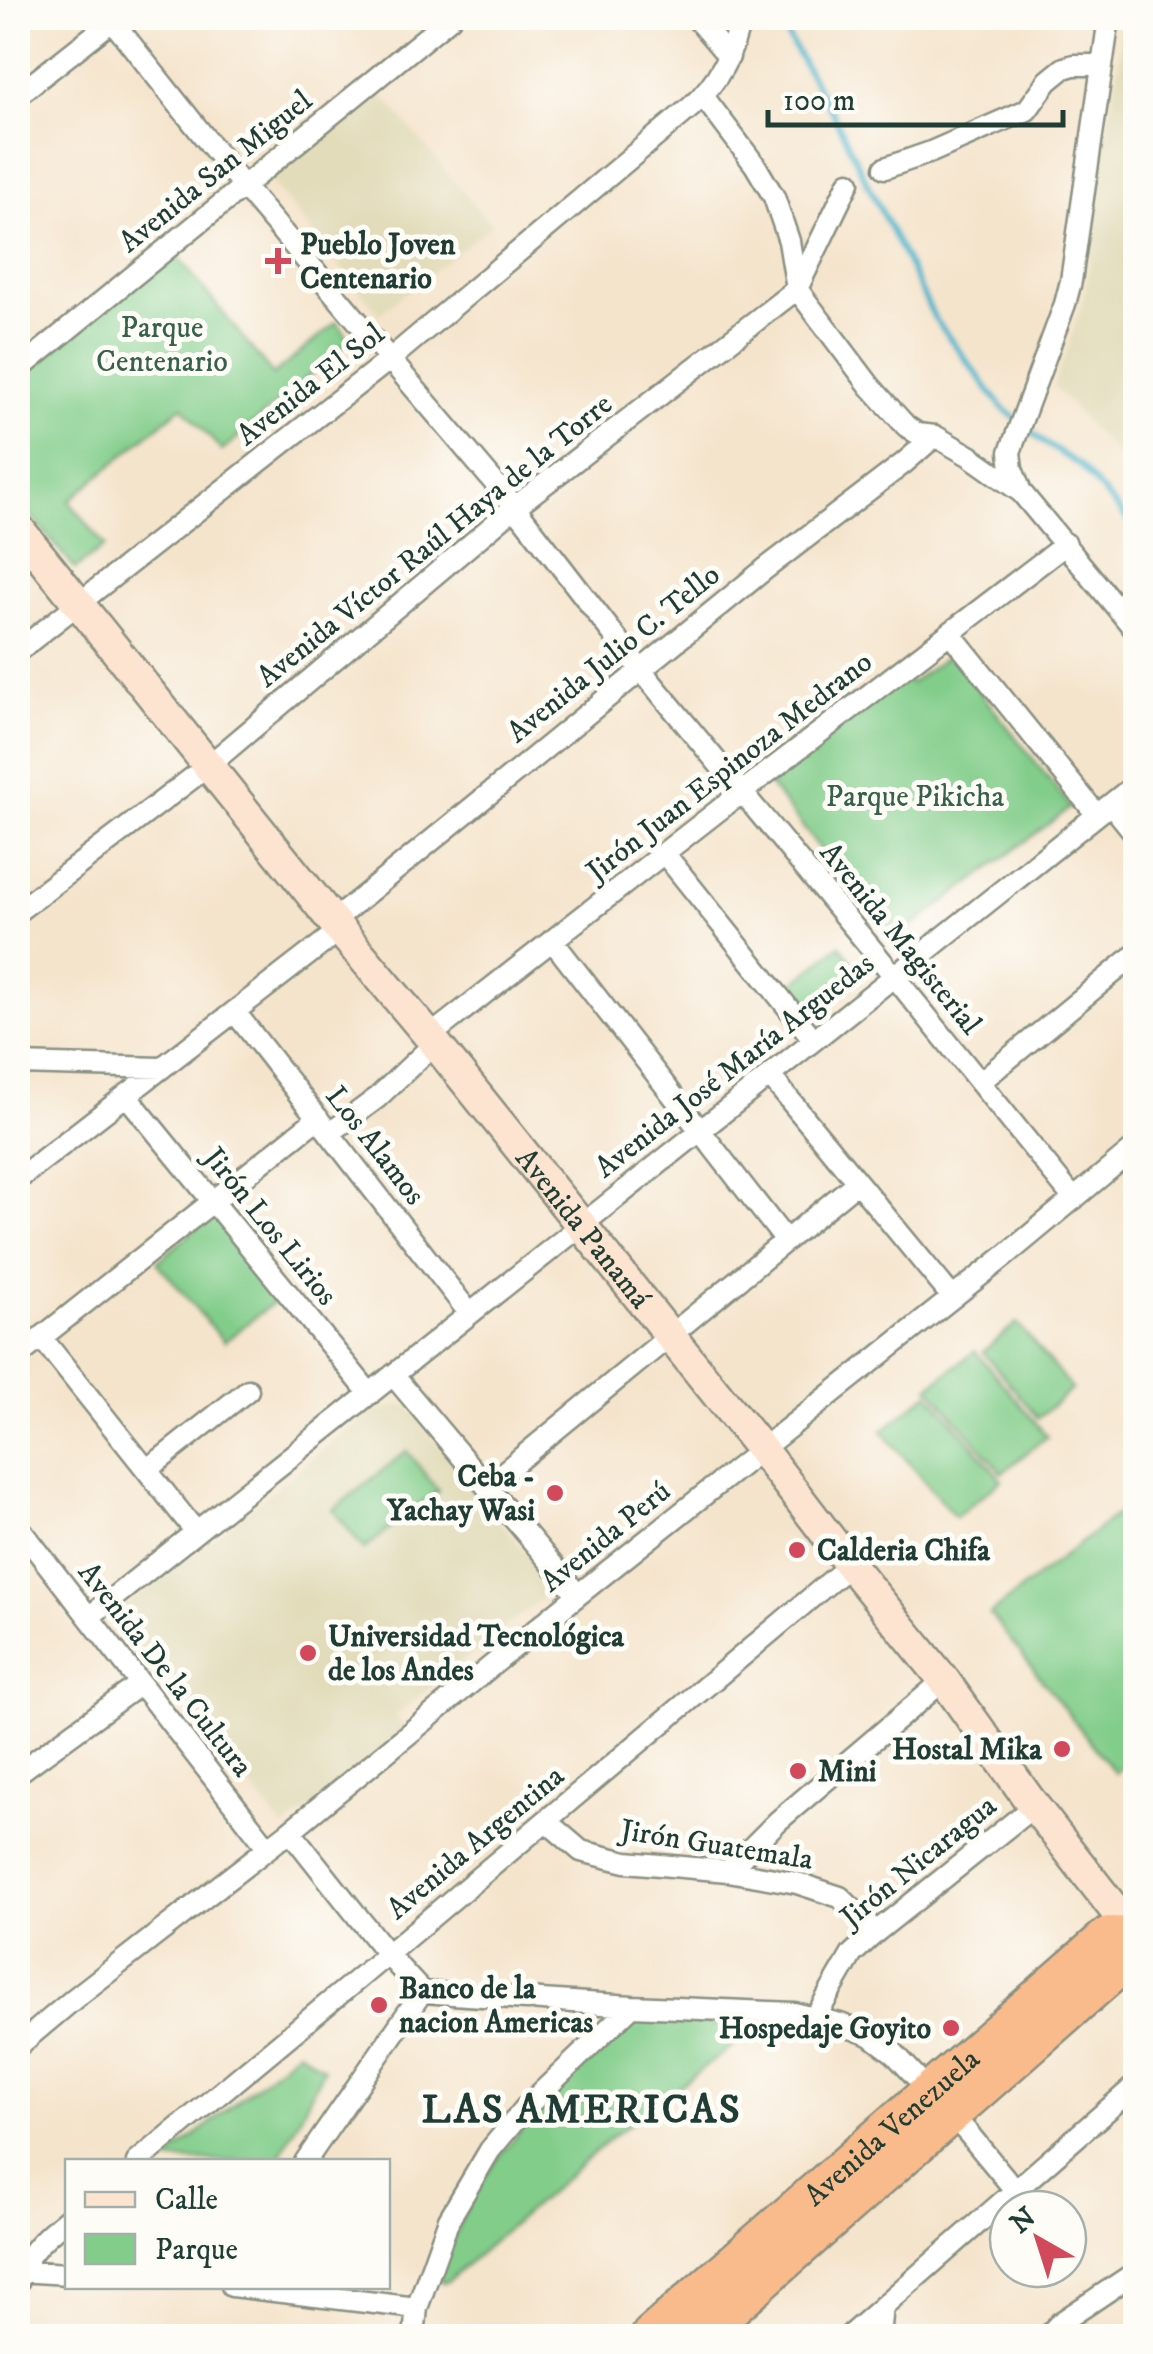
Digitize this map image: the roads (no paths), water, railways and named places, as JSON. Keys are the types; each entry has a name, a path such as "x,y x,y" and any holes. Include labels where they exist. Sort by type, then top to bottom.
{"highway":[{"name":"Avenida Venezuela","path":"652,2336 940,2102 1127,1958 1136,1938"},
{"name":"Avenida Venezuela","path":"697,2336 940,2102"}],"street":[{"name":"Avenida San Miguel","path":"18,370 450,18"},
{"path":"696,18 729,57"},
{"name":"Avenida El Sol","path":"18,651 389,360 703,96 729,57 740,18"},
{"path":"1021,492 1010,452 1065,304 1109,18"},
{"name":"Avenida Magisterial","path":"113,19 244,186 515,506 641,670 1074,1199"},
{"path":"18,95 113,19"},
{"path":"885,168 1027,110 1048,81 1064,68 1102,65"},
{"path":"703,96 727,124 774,197 789,241 796,289 870,386 906,426 918,434 935,436 970,456 1021,492 1136,631"},
{"name":"Avenida Víctor Raúl Haya de la Torre","path":"18,910 208,766 515,506 796,289 849,182"},
{"name":"Avenida Julio C. Tello","path":"18,1180 235,1012 641,670 935,436"},
{"name":"Avenida Panamá","path":"18,528 761,1449 944,1680 1034,1806 1136,1938"},
{"name":"Jirón Juan Espinoza Medrano","path":"18,1356 212,1202 324,1126 377,1098 433,1039 552,940 1066,544"},
{"path":"950,633 1104,809 1136,835"},
{"name":"Avenida José María Arguedas","path":"88,1617 1136,784"},
{"path":"664,853 814,1040"},
{"path":"552,940 786,1240"},
{"path":"980,1082 1136,954"},
{"name":"Los Alamos","path":"235,1012 470,1314"},
{"path":"18,1064 162,1068"},
{"path":"770,1076 952,1297"},
{"name":"Jirón Los Lirios","path":"126,1095 370,1394"},
{"name":"Avenida Perú","path":"18,2046 1136,1147"},
{"path":"487,1486 856,1183"},
{"path":"41,1337 196,1532"},
{"path":"394,1375 578,1596"},
{"path":"147,1470 248,1390"},
{"name":"Avenida De la Cultura","path":"18,1526 268,1848"},
{"name":"Avenida Argentina","path":"141,2159 850,1566"},
{"path":"728,1871 778,1821 944,1680"},
{"path":"18,1773 140,1684"},
{"name":"Jirón Nicaragua","path":"814,2018 852,1954 1034,1806"},
{"name":"Jirón Guatemala","path":"546,1821 582,1851 626,1862 728,1871 797,1883 840,1898 876,1932"},
{"path":"290,1831 422,1992 794,2013 840,2024 870,2035 894,2053 1014,2189"},
{"path":"308,2159 422,1992"},
{"path":"414,2336 416,2308 449,2220 490,2150 526,2107 632,2006"},
{"path":"1016,2189 1136,2084"},
{"path":"849,2336 988,2214"},
{"path":"18,2275 42,2240 65,2221"},
{"path":"1048,2336 1060,2323 1136,2272"},
{"path":"18,2275 65,2274"},
{"path":"270,2289 416,2308"},
{"path":"880,2336 883,2306"}],"waterway":[{"path":"777,18 834,116 935,319 1002,407 1043,442 1079,465 1136,529"}],"place":[{"name":"Pueblo Joven Centenario","path":"278,261"},
{"name":"Ceba - Yachay Wasi","path":"555,1493"},
{"name":"Calderia Chifa","path":"797,1550"},
{"name":"Universidad Tecnológica de los Andes","path":"308,1653"},
{"name":"Hostal Mika","path":"1062,1749"},
{"name":"Mini","path":"798,1771"},
{"name":"Banco de la nacion Americas","path":"379,2005"},
{"name":"Hospedaje Goyito","path":"951,2028"}],"district":[{"name":"LAS AMERICAS","path":"582,2108"}],"park label":[{"name":"Parque Centenario","path":"162,344"},
{"name":"Parque Pikicha","path":"915,796"}]}
